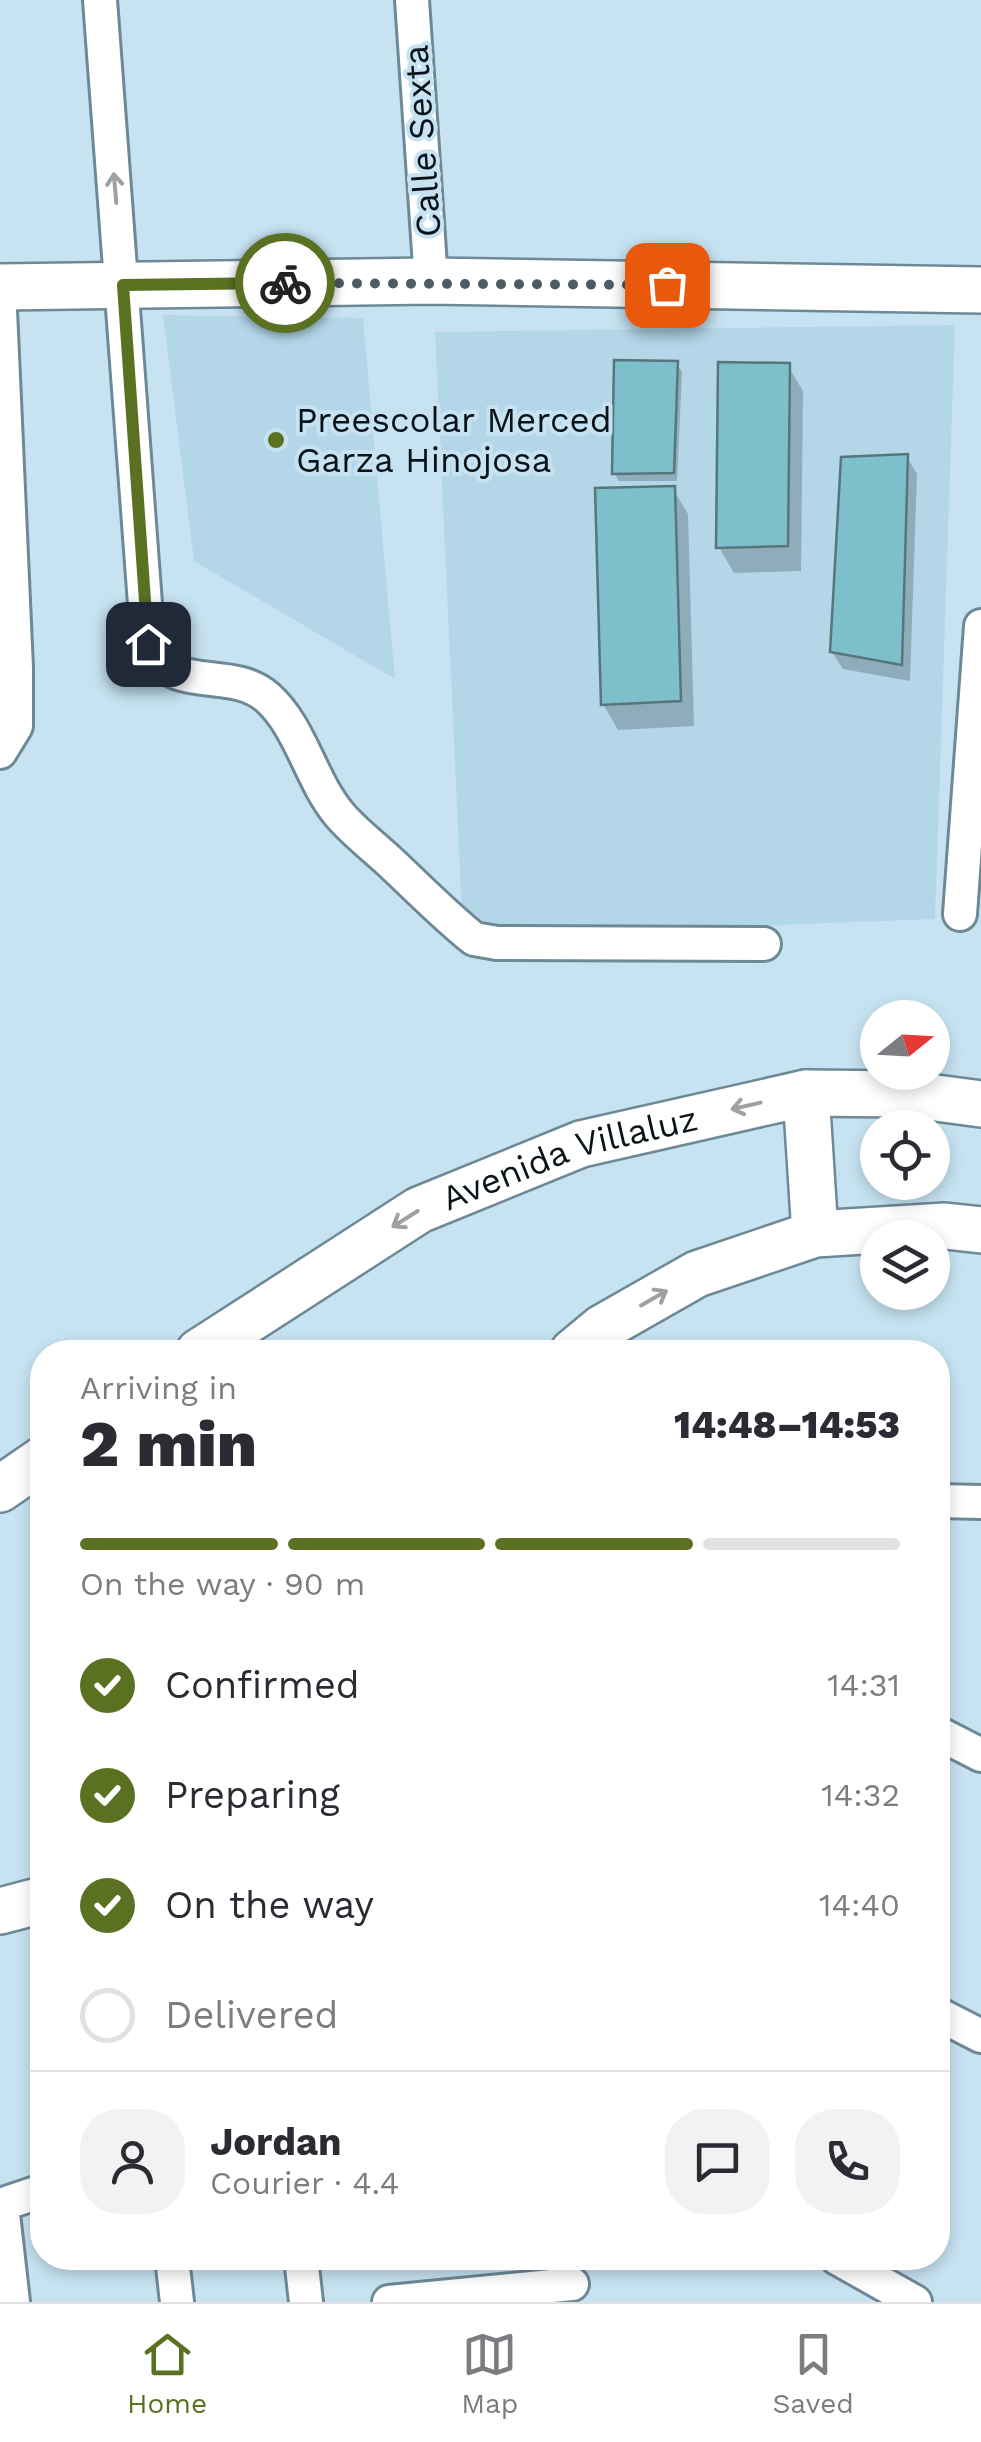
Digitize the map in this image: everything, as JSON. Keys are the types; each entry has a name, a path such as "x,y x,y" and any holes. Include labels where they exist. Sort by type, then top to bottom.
{"street":[{"path":"100,0 148,644 163,668 240,684 263,694 281,711 340,815 474,939 496,943 764,944"},
{"name":"Calle Sexta","path":"412,0 431,282"},
{"path":"0,287 431,282 981,290"},
{"path":"0,310 8,663 16,726 0,752"},
{"path":"960,914 981,626"},
{"path":"806,1093 815,1234"},
{"name":"Avenida Villaluz","path":"218,1340 419,1210 581,1144 806,1093 906,1094 981,1104"},
{"path":"588,1340 602,1328 697,1274 815,1234 945,1226 981,1230"},
{"path":"0,1489 30,1468"},
{"path":"950,1502 981,1502"},
{"path":"950,1738 981,1755"},
{"path":"0,1911 30,1903"},
{"path":"950,2020 981,2036"},
{"path":"13,2302 1,2205 30,2195"},
{"path":"173,2270 176,2302"},
{"path":"302,2270 306,2302"},
{"path":"858,2270 915,2302"},
{"path":"389,2302 571,2281"}],"shaded area":[{"name":"Preescolar Merced Garza Hinojosa","path":"163,315 363,318 395,679 194,561"},
{"path":"955,325 935,919 463,937 435,332"}],"building":[{"path":"614,360 678,361 674,473 612,474"},
{"path":"718,362 790,363 788,546 716,548"},
{"path":"908,454 902,665 830,652 841,457"},
{"path":"675,486 681,701 601,705 595,488"}],"way so far":[{"path":"285,283 667,285"}],"place":[{"name":"Preescolar Merced Garza Hinojosa","path":"276,440"}],"route":[{"path":"148,644 123,285 285,283"}]}
